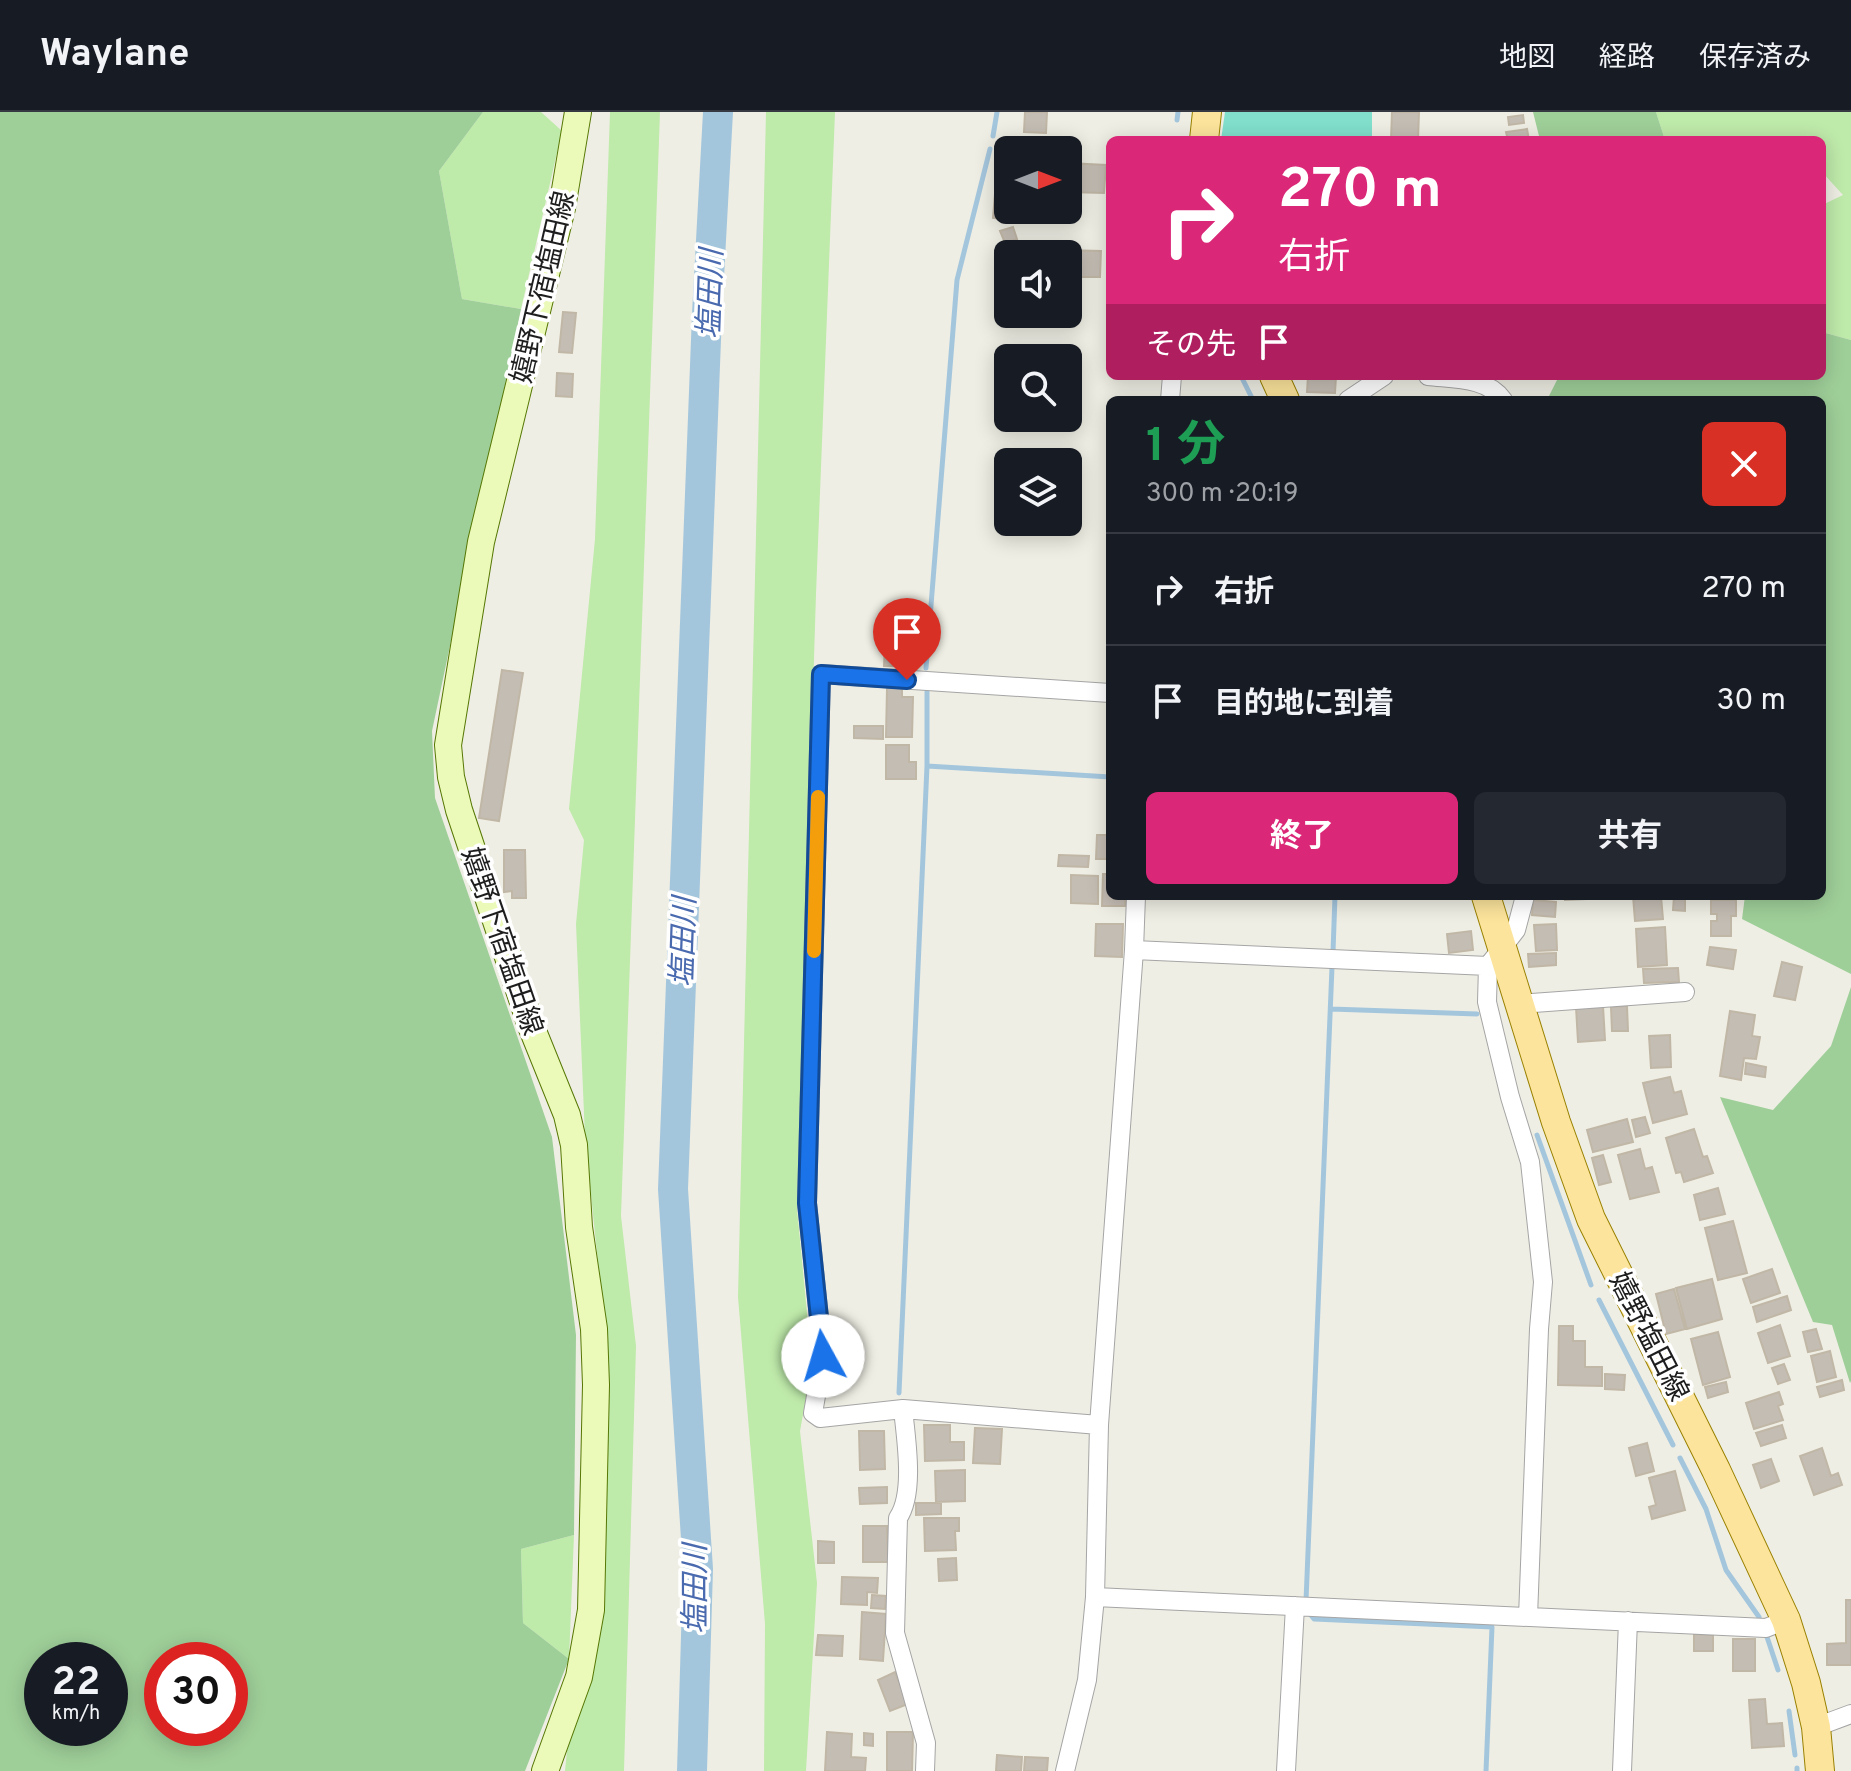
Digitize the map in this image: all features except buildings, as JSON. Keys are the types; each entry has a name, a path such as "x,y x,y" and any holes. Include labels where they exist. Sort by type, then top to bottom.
{"main road":[{"name":"嬉野下宿塩田線","path":"545,1771 579,1677 591,1610 596,1385 594,1329 579,1227 574,1145 567,1115 531,1026 464,825 451,777 448,745 481,542 562,208 578,112"},
{"path":"1204,136 1207,112"},
{"name":"嬉野塩田線","path":"1487,900 1495,957 1519,1004 1591,1219 1716,1470 1786,1620 1816,1727 1820,1771"}],"street":[{"path":"1354,396 1378,380"},
{"path":"1458,380 1481,383 1500,396"},
{"path":"1099,1425 903,1409 820,1418 813,1413 823,1356 807,1203 821,674 1106,693"},
{"path":"1065,1771 1087,1680 1095,1597 1099,1425 1136,900"},
{"path":"1524,900 1516,930 1495,957 1487,1002 1510,1097 1530,1162 1543,1282 1528,1617"},
{"path":"1134,950 1495,957"},
{"path":"1519,1004 1685,992"},
{"path":"903,1409 908,1457 905,1508 898,1518 895,1633 926,1743 925,1771"},
{"path":"1095,1597 1766,1628 1786,1620"},
{"path":"1286,1771 1304,1607"},
{"path":"1622,1771 1628,1621"},
{"path":"1816,1727 1851,1714"}],"green space":[{"path":"0,112 483,112 439,171 462,299 521,309 432,731 435,798 552,1137 576,1335 574,1535 521,1549 523,1623 569,1659 525,1771 0,1771"},
{"path":"483,112 541,112 562,131 521,309 462,299 439,171"},
{"path":"610,112 660,112 621,1216 636,1346 624,1771 565,1771 607,1349 585,1137 576,924 584,840 569,809 595,539"},
{"path":"766,112 835,112 797,1209 812,1365 800,1431 817,1583 806,1771 764,1771 765,1624 738,1297"},
{"path":"1533,112 1656,112 1664,136 1539,136"},
{"path":"1656,112 1851,112 1851,340 1826,333 1826,203 1843,195 1826,176 1826,136 1664,136"},
{"path":"1826,333 1851,340 1851,974 1742,919 1744,900 1826,900 1826,396 1549,396 1557,380 1826,380"},
{"path":"1851,987 1850,1383 1832,1325 1813,1322 1720,1097 1773,1110 1831,1046"},
{"path":"574,1535 569,1659 523,1623 521,1549"}],"shaded area":[{"path":"1225,112 1372,112 1372,136 1222,136"}],"waterway":[{"name":"塩田川","path":"692,1771 698,1569 673,1189 707,314 718,112"},
{"path":"993,136 997,112"},
{"path":"1177,120 1178,112"},
{"path":"926,668 957,280 990,149"},
{"path":"1243,380 1251,396"},
{"path":"927,692 927,766 1106,777"},
{"path":"899,1393 927,766"},
{"path":"1333,952 1335,900"},
{"path":"1306,1601 1332,967"},
{"path":"1331,1009 1477,1014"},
{"path":"1537,1135 1591,1285"},
{"path":"1599,1300 1673,1445"},
{"path":"1680,1458 1706,1509 1726,1570 1759,1617"},
{"path":"1310,1614 1314,1619 1492,1627 1486,1771"},
{"path":"1767,1637 1778,1670"},
{"path":"1789,1711 1795,1755"}],"slow traffic":[{"path":"814,951 818,797"}],"route":[{"path":"823,1356 807,1203 821,674 907,680"}]}
